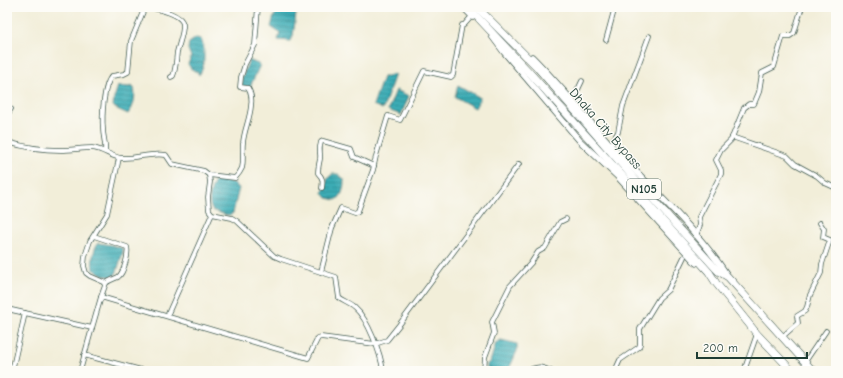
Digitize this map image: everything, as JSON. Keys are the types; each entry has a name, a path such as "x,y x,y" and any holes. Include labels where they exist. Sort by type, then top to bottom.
{"highway":[{"name":"Dhaka City Bypass","path":"468,7 529,72 709,272 714,281 757,334 792,371"},
{"name":"Dhaka City Bypass","path":"477,7 536,66 631,175 718,271 728,277 813,371"}],"main road":[{"path":"463,7 491,35 508,58 580,141 617,176 714,281"},
{"path":"482,7 573,100 611,144 712,254 728,277"}],"street":[{"path":"105,151 106,144 103,131 103,122 108,82 112,76 128,72 131,41 146,7 172,14 183,22 176,56 175,73 174,76 171,77"},
{"path":"7,142 21,146 61,150 93,148 105,151 119,158 137,158 144,155 160,154 166,155 172,164 204,171 209,175 235,178 242,169 243,142 252,105 252,99 248,88 240,87 241,77 245,64 255,45 258,7"},
{"path":"606,40 615,7"},
{"path":"696,236 700,225 699,217 721,174 722,170 716,160 721,150 732,137 744,108 749,104 754,104 759,92 762,73 774,67 783,36 790,36 794,33 802,7"},
{"path":"321,272 332,228 341,208 355,213 358,212 374,166 388,116 400,120 424,71 451,77 453,75 462,25 464,26 472,16"},
{"path":"611,144 618,132 623,106 649,36"},
{"path":"573,100 582,81"},
{"path":"7,115 11,109"},
{"path":"732,137 787,156 795,164 817,176 825,183 836,188"},
{"path":"322,188 322,176 318,173 318,166 321,158 318,150 321,142 323,141 351,149 354,157 374,166"},
{"path":"106,282 86,273 84,266 85,256 90,242 108,214 119,158"},
{"path":"101,297 308,358 318,338 321,337 375,344 387,340 399,325 519,164"},
{"path":"209,175 210,182 208,197 209,210 212,214 232,218 238,221 274,256 336,277 339,298 355,307 366,320 382,361 383,371"},
{"path":"168,316 212,214"},
{"path":"484,371 485,357 494,332 492,322 510,286 531,263 538,252 546,248 560,222 566,219"},
{"path":"820,223 824,229 823,237 836,241"},
{"path":"80,371 106,282 121,274 128,250 127,247 94,236"},
{"path":"782,337 794,328 798,323 797,316 807,308 810,295 821,273 822,264 830,240"},
{"path":"615,371 620,360 639,347 640,329 658,298 668,290 684,257"},
{"path":"7,309 92,328"},
{"path":"12,371 25,313"},
{"path":"805,362 826,331"},
{"path":"744,371 757,334"},
{"path":"84,355 145,371"},
{"path":"524,371 542,366 551,371"}],"water":[{"path":"282,7 297,7 291,41 278,40 280,33 271,27 274,16"},
{"path":"196,38 201,39 204,52 203,67 199,75 197,71 191,69 188,64 191,57 188,49 189,43"},
{"path":"249,60 260,65 250,87 242,86 242,78"},
{"path":"395,74 383,109 373,105 383,77"},
{"path":"458,85 479,97 475,108 455,97"},
{"path":"118,86 132,86 134,88 134,101 128,114 113,106"},
{"path":"396,90 409,96 401,115 388,110"},
{"path":"332,174 338,174 344,179 342,194 336,200 327,198 323,193 328,178"},
{"path":"216,179 234,183 239,188 233,213 229,216 212,210 210,194"},
{"path":"98,243 122,248 123,252 116,274 112,277 103,275 93,269 93,255"},
{"path":"501,340 517,344 517,351 508,371 490,371 487,369 487,364 490,362 496,343"}]}
